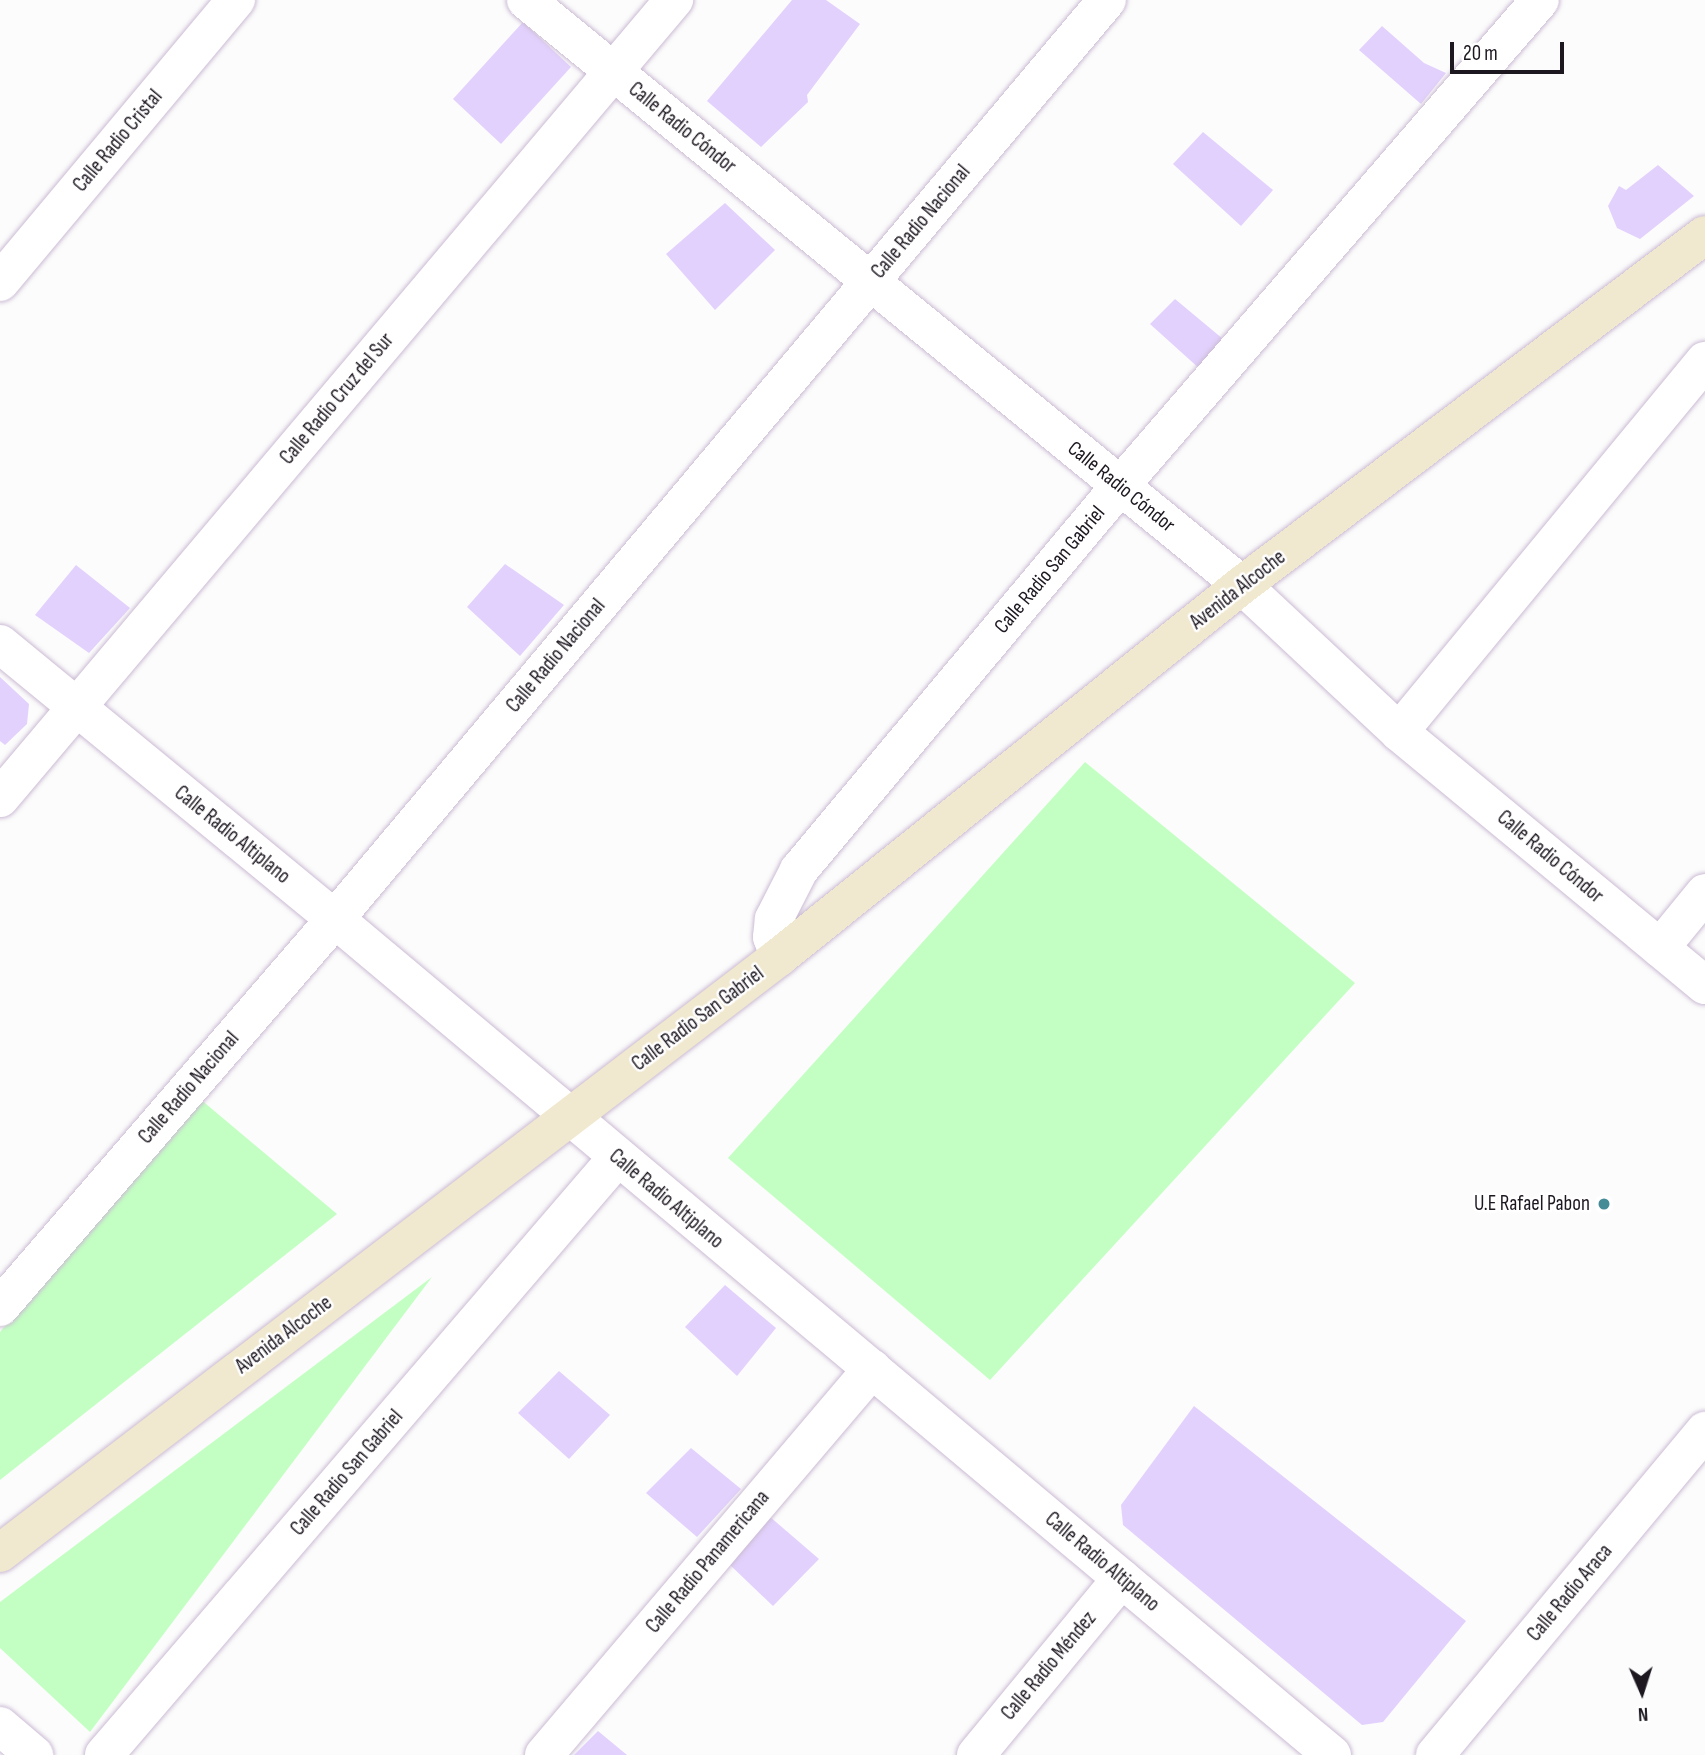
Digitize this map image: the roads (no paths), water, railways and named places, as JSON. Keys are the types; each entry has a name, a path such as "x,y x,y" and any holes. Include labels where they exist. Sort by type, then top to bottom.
{"street":[{"name":"Calle Radio Cristal","path":"0,282 236,0"},
{"name":"Calle Radio Cóndor","path":"526,0 1242,585 1399,732 1705,985"},
{"name":"Calle Radio Cruz del Sur","path":"0,798 674,0"},
{"name":"Calle Radio Nacional","path":"0,1307 335,919 1107,0"},
{"name":"Calle Radio San Gabriel","path":"568,1118 779,957 772,937 774,919 799,870 1120,486 1540,0"},
{"name":"Avenida Alcoche","path":"779,957 1242,585 1705,235"},
{"path":"1399,732 1705,361"},
{"name":"Calle Radio Altiplano","path":"0,644 75,709 335,919 568,1118 1332,1755"},
{"path":"1660,948 1705,892"},
{"name":"Avenida Alcoche","path":"0,1553 568,1118"},
{"name":"Calle Radio San Gabriel","path":"104,1755 617,1158"},
{"name":"Calle Radio Panamericana","path":"544,1755 872,1369"},
{"name":"Calle Radio Araca","path":"1435,1755 1705,1431"},
{"name":"Calle Radio Méndez","path":"976,1755 1122,1578"},
{"path":"0,1726 34,1755"}],"place":[{"name":"U.E Rafael Pabon","path":"1604,1204"}]}
